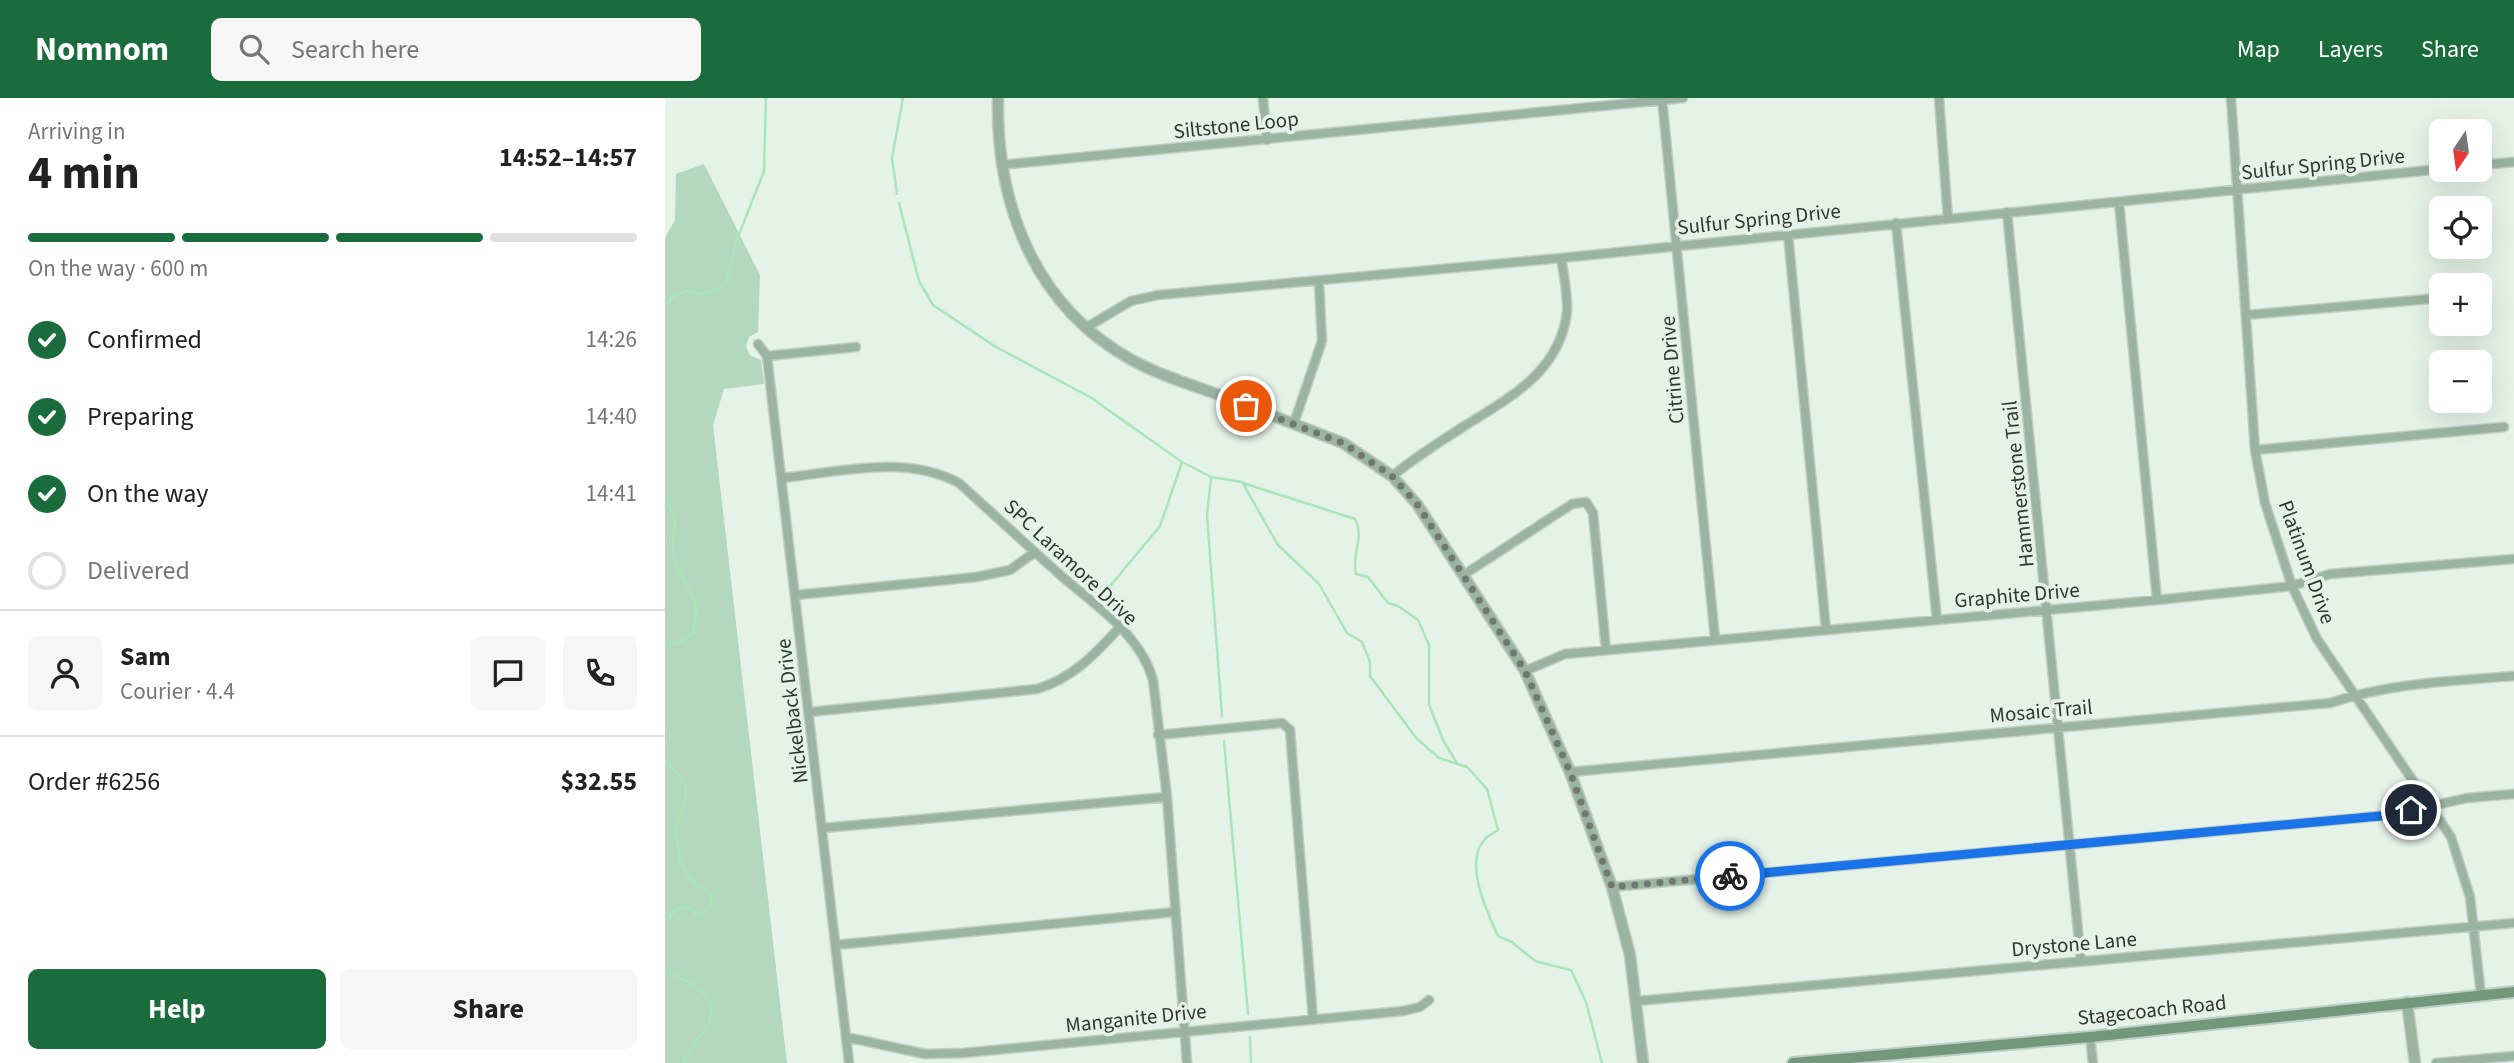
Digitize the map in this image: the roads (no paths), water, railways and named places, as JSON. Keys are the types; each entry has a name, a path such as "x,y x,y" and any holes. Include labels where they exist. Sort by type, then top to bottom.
{"main road":[{"name":"Stagecoach Road","path":"1793,1063 2090,1037 2514,992"}],"street":[{"path":"998,98 1001,165 1009,207 1034,260 1057,296 1087,327 1121,353 1152,370 1343,443 1392,476 1417,504 1465,574 1525,671 1570,772 1612,887 1630,955 1643,1063"},
{"path":"1263,98 1267,140"},
{"name":"Siltstone Loop","path":"1001,165 1683,98"},
{"path":"1939,98 1948,219"},
{"name":"Platinum Drive","path":"2231,98 2255,450 2265,503 2293,586 2317,639 2451,837 2470,897 2481,995"},
{"name":"Citrine Drive","path":"1662,99 1715,639"},
{"path":"2492,164 2514,162"},
{"name":"Sulfur Spring Drive","path":"1087,327 1131,301 1158,295 1319,282 2429,170"},
{"path":"2119,202 2157,600"},
{"name":"Hammerstone Trail","path":"2007,212 2081,961"},
{"path":"1896,223 1937,620"},
{"path":"1788,234 1826,630"},
{"path":"1392,476 1428,449 1524,388 1541,372 1553,356 1566,315 1562,258"},
{"path":"1294,424 1322,341 1319,282"},
{"path":"2246,315 2429,299"},
{"name":"Nickelback Drive","path":"758,344 767,356 849,1063"},
{"path":"767,356 856,347"},
{"path":"2255,450 2504,428"},
{"name":"SPC Laramore Drive","path":"782,478 909,466 929,470 959,483 1112,618 1148,664 1167,797 1187,1063"},
{"path":"1465,574 1571,504 1586,502 1593,513 1606,650"},
{"path":"796,595 986,576 1010,570 1035,552"},
{"name":"Graphite Drive","path":"1525,671 1566,654 2157,600 2293,586 2330,574 2514,559"},
{"path":"810,712 1037,689 1066,679 1119,628"},
{"name":"Mosaic Trail","path":"1570,772 2330,703 2355,694 2406,684 2514,676"},
{"path":"1158,736 1282,723 1290,730 1313,1019"},
{"path":"1612,887 2391,815 2467,798 2514,794"},
{"path":"823,828 1167,797"},
{"path":"835,945 1175,912"},
{"name":"Drystone Lane","path":"1637,1001 2514,923"},
{"name":"Manganite Drive","path":"846,1037 940,1054 1403,1011 1420,1007 1429,1000"},
{"path":"2407,1002 2414,1063"},
{"path":"2090,1037 2093,1063"},
{"path":"2436,1063 2514,1056"}],"waterway":[{"path":"665,305 674,296 688,291 703,294 718,290 727,279 736,242 764,171 766,98"},
{"path":"897,194 892,158 903,98"},
{"path":"899,203 919,281 933,305 996,347 1090,397 1182,462 1211,477 1242,482 1278,545 1319,584 1347,633 1362,642 1370,662 1370,676 1417,739 1439,758 1467,767 1487,789 1498,830 1484,840 1478,850 1476,862 1479,888 1488,914 1498,936 1512,942 1535,961 1571,970 1586,1002 1602,1063"},
{"path":"1101,597 1160,526 1182,462"},
{"path":"1211,478 1207,515 1222,716"},
{"path":"1243,483 1355,519 1359,533 1356,574 1368,577 1388,603 1398,606 1418,620 1429,645 1429,705 1444,742 1457,763"},
{"path":"665,500 673,513 675,525 674,559 694,599 696,610 693,633 680,642 665,646"},
{"path":"1224,741 1248,1014"},
{"path":"665,760 685,786 685,801 675,832 682,867 697,885 712,895 710,905 704,913 697,916 689,907 678,908 665,921"},
{"path":"665,972 685,980 702,992 711,1008 705,1030 690,1049 684,1063"},
{"path":"1250,1037 1251,1063"}]}
